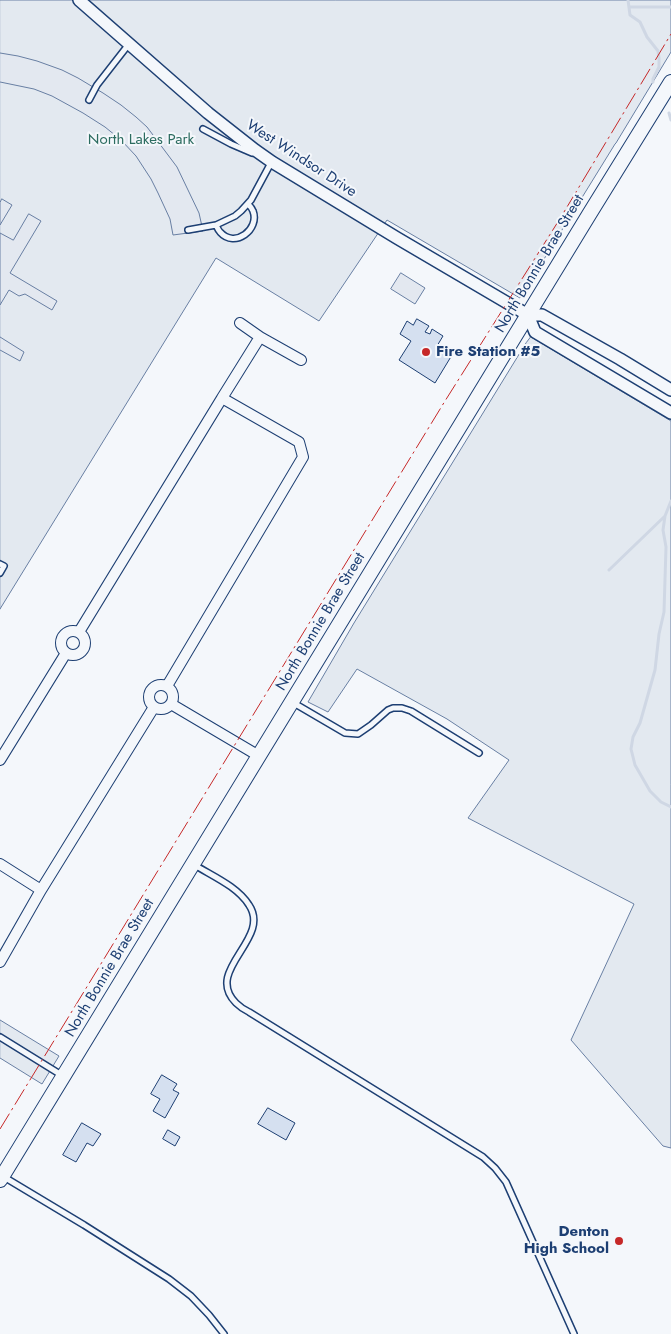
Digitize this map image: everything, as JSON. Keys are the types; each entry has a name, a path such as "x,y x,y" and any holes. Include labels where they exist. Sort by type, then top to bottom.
{"main road":[{"name":"North Bonnie Brae Street","path":"1,1178 671,82"}],"street":[{"name":"West Windsor Drive","path":"79,0 208,113 272,162 528,315 542,314 671,390"},
{"name":"West Windsor Drive","path":"528,315 535,332 671,413"},
{"path":"240,323 260,337 301,360"},
{"path":"79,632 260,337"},
{"path":"167,686 303,457 299,442 222,398"},
{"path":"70,630 82,634 85,641 83,649 74,655 66,653 61,647 60,642 63,634 70,630"},
{"path":"0,760 66,653"},
{"path":"159,685 167,686 172,693 171,704 164,709 154,707 149,700 152,689 159,685"},
{"path":"171,704 259,756"},
{"path":"0,962 41,890 154,707"},
{"path":"0,864 41,890"}],"lane":[{"path":"89,100 97,85 130,44"},
{"path":"188,230 216,225 235,216 248,204 272,162 203,129"},
{"path":"216,225 220,232 230,238 239,238 248,232 252,226 254,216 248,204"},
{"path":"0,564 4,566 0,573"},
{"path":"292,702 345,733 358,734 372,725 388,710 402,708 412,711 479,753"},
{"path":"193,864 241,895 251,907 254,921 252,933 230,970 227,981 229,993 236,1003 483,1157 495,1168 506,1182 574,1334"},
{"path":"0,1037 64,1077"},
{"path":"1,1178 84,1225 169,1279 209,1315 224,1334"}],"green space":[{"name":"North Lakes Park","path":"0,0 671,0 671,52 520,298 387,220 319,321 216,258 0,609"},
{"path":"531,337 671,421 671,1148 663,1146 571,1040 634,904 468,818 509,760 447,719 357,669 328,712 308,702 354,623"},
{"path":"0,1020 59,1056 42,1084 0,1058"}],"shaded area":[{"path":"0,53 37,61 62,70 103,93 136,117 147,127 177,167 199,213 203,231 173,235 170,219 151,179 136,156 121,140 105,127 52,96 34,89 0,82"},
{"path":"2,199 12,205 0,225 0,203"},
{"path":"29,214 41,221 10,273 57,301 52,310 25,294 19,296 9,290 0,305 0,233 13,240"},
{"path":"401,273 425,288 415,304 391,289"},
{"path":"0,337 24,352 20,361 0,350"}],"building":[{"name":"Fire Station #5","path":"417,319 429,326 425,332 430,334 432,329 443,336 437,346 452,355 435,383 399,360 411,341 400,334 407,321 413,325"},
{"path":"162,1075 177,1084 173,1090 179,1093 165,1118 153,1111 160,1099 151,1094"},
{"path":"268,1108 295,1123 286,1140 258,1124"},
{"path":"82,1123 101,1134 93,1146 87,1143 76,1162 63,1155"},
{"path":"168,1130 180,1137 175,1146 163,1139"}],"waterway":[{"path":"628,0 630,15 640,22 647,37 658,51 659,67 653,82"},
{"path":"629,7 671,7"},
{"path":"669,113 671,120"},
{"path":"609,570 665,516 671,501"},
{"path":"665,516 663,530 666,547 664,612 659,634 655,670 640,723 633,737 631,749 635,765 650,791 661,802 671,807"}],"power":[{"path":"0,1129 445,401 561,217 671,34"}],"place":[{"name":"Fire Station #5","path":"426,352"},
{"name":"Denton High School","path":"619,1241"}]}
